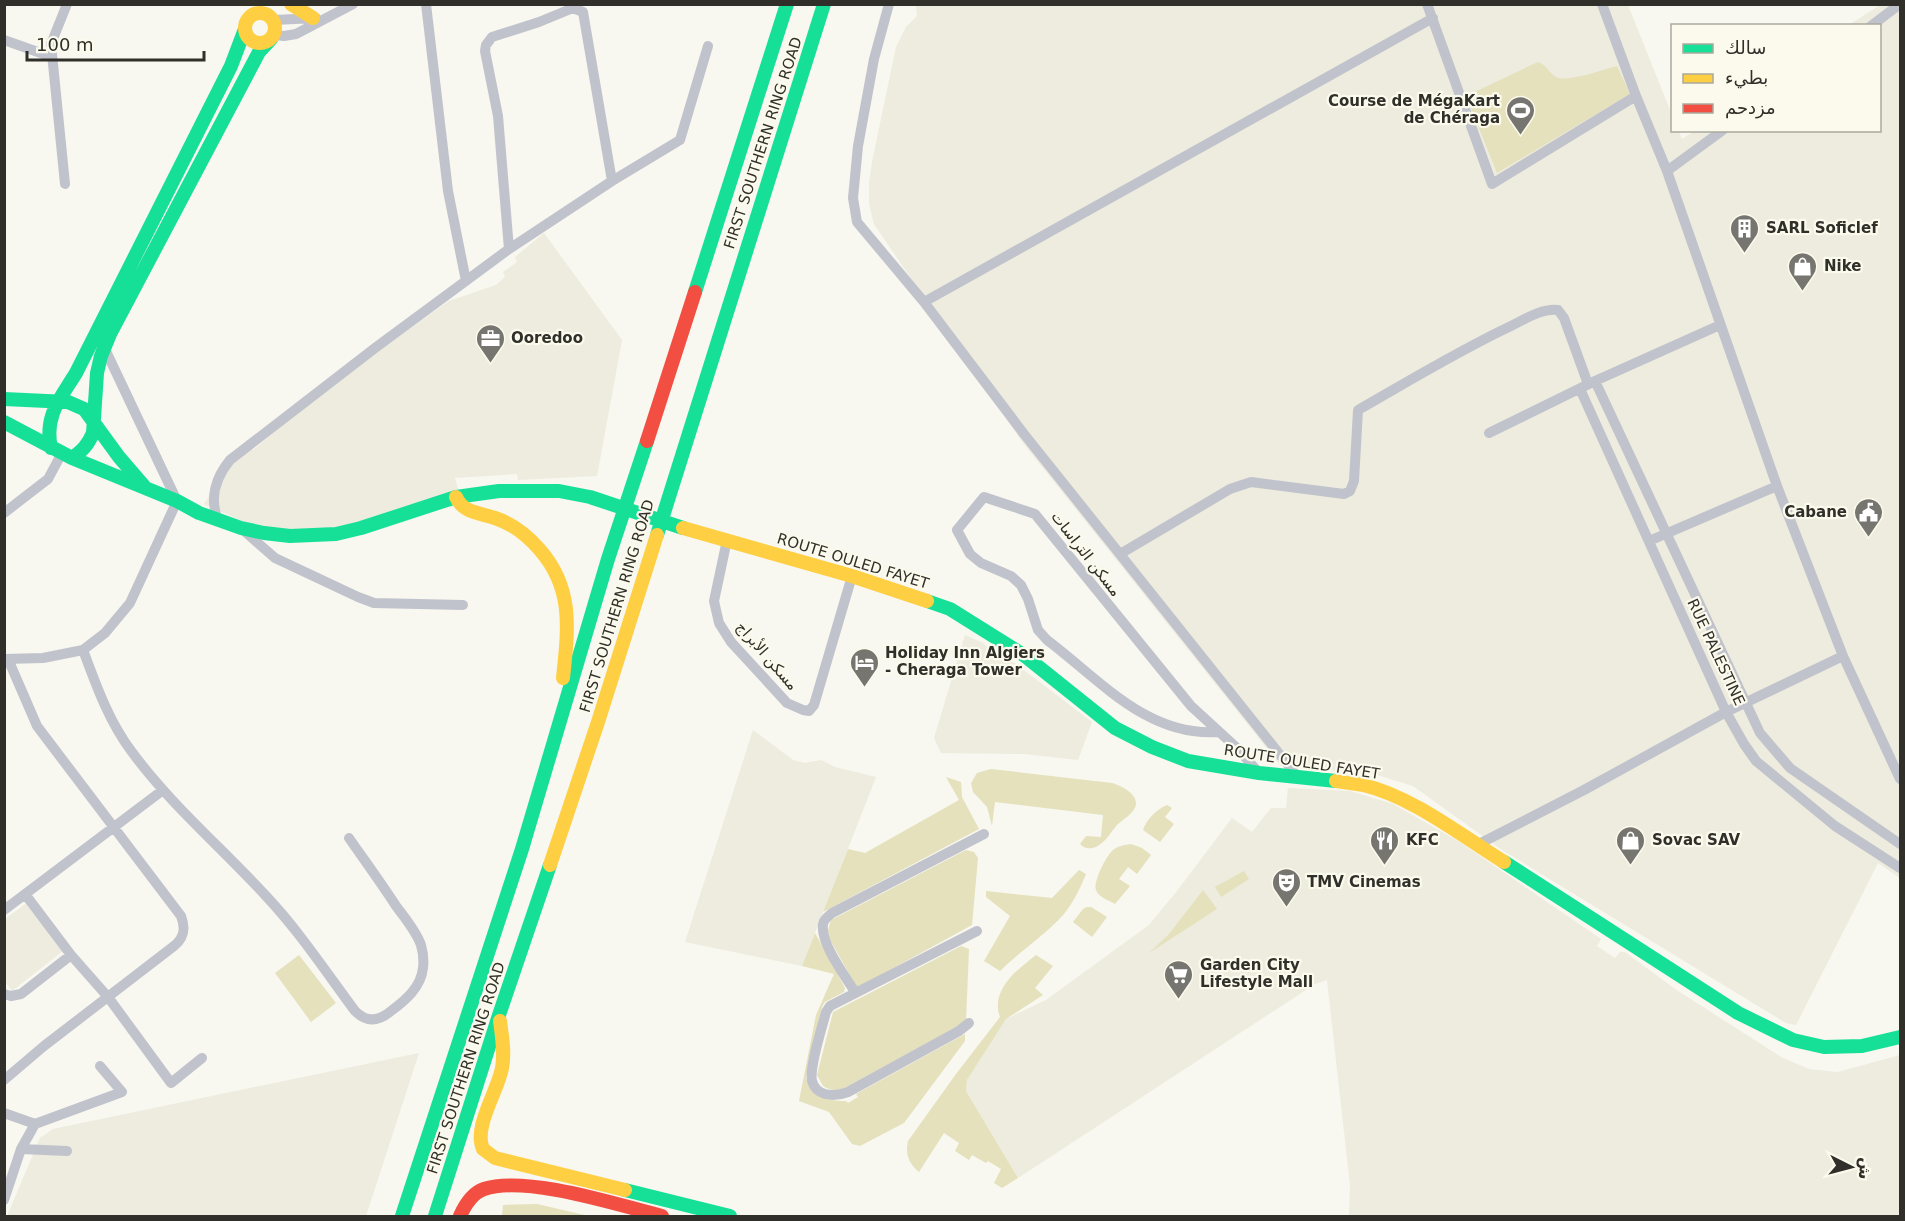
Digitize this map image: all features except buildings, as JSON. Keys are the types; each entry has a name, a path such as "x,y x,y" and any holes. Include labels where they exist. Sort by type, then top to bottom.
{"main road":[{"path":"242,4 248,38 257,43 267,42 272,37"},
{"path":"291,4 319,18"},
{"name":"FIRST SOUTHERN RING ROAD","path":"402,1216 522,849 608,559 787,4"},
{"name":"FIRST SOUTHERN RING ROAD","path":"435,1216 499,1015 598,722 824,4"},
{"path":"258,12 272,14 275,30 272,37 259,52 104,347 96,378 96,422 92,440 86,448 62,453 47,428 50,418 76,373 231,66 249,16 258,12"},
{"path":"4,399 68,402 84,410 96,422 115,452 146,489"},
{"name":"ROUTE OULED FAYET","path":"4,422 62,453 177,501 199,513 241,528 264,533 290,536 336,534 456,497 480,492 559,491 590,497 684,528 852,576 950,609 1025,656 1115,728 1152,747 1188,761 1259,773 1363,785 1389,793 1415,806 1477,845 1738,1013 1793,1040 1824,1047 1853,1047 1900,1037"},
{"path":"456,497 462,508 511,525 530,538 549,557 561,579 568,621 558,724"},
{"path":"499,1015 504,1056 499,1079 480,1134 480,1144 486,1153 495,1158 692,1212 730,1216"},
{"path":"396,1216 444,1087"},
{"path":"460,1216 470,1198 481,1190 515,1186 558,1191 662,1216"}],"street":[{"path":"65,184 51,44 67,4"},
{"path":"272,37 296,34 319,18 353,4"},
{"path":"426,4 448,192 466,281"},
{"path":"889,4 874,59 860,135 853,198 857,222 924,302 1024,434 1297,776"},
{"path":"1427,4 1492,184 1636,96"},
{"path":"1602,4 1667,171 1777,486 1843,656 1900,779"},
{"path":"1874,24 1900,4"},
{"path":"509,249 498,116 485,51 492,37 573,8 584,12 612,181"},
{"path":"272,14 319,18"},
{"path":"924,302 1433,18"},
{"path":"4,40 52,57"},
{"path":"218,519 214,512 216,482 230,460 375,348 509,249 612,181 680,140 708,46"},
{"path":"1667,171 1720,132"},
{"path":"1120,554 1230,489 1251,482 1344,494 1350,491 1354,481 1358,410 1472,344 1538,313 1552,309 1558,310 1564,318 1587,385"},
{"path":"1489,433 1587,385 1720,325"},
{"path":"4,1080 44,1046 174,946 183,936 184,930 181,916 37,726 6,659 43,658 83,650 105,633 130,603 177,501 104,347"},
{"name":"RUE PALESTINE","path":"1587,385 1666,534 1760,733 1773,751 1790,768 1900,843"},
{"name":"RUE PALESTINE","path":"1587,385 1649,541 1726,712 1744,744 1756,760 1835,826 1900,868"},
{"path":"4,513 48,480 62,453"},
{"path":"1649,541 1777,486"},
{"name":"مسكن التراسات","path":"1218,732 1186,731 1141,712 1109,692 1047,640 1038,630 1021,585 1011,576 981,563 970,554 957,530 984,497 1035,514 1191,706 1238,749 1259,773"},
{"path":"241,528 275,558 374,603 463,605"},
{"name":"مسكن الأبراج","path":"727,540 714,601 719,623 731,642 787,703 803,710 809,711 814,705 852,576"},
{"path":"83,650 99,696 131,751 163,790 273,904 300,936 355,1011 363,1018 374,1020 384,1017 417,986 422,976 423,955 415,934 349,838"},
{"path":"1477,845 1584,790 1726,712 1843,656"},
{"path":"4,910 163,790"},
{"path":"855,992 824,938 825,919 832,913 984,834"},
{"path":"1890,860 1900,843"},
{"path":"25,894 71,956 108,997 171,1083 202,1058"},
{"path":"969,1023 959,1031 848,1092 839,1095 827,1094 815,1089 811,1079 826,1012 830,1006 977,931"},
{"path":"4,994 11,996 21,994 71,956"},
{"path":"4,1113 35,1124 122,1092 100,1066"},
{"path":"4,1200 21,1149 35,1124"},
{"path":"21,1149 67,1152"}],"shaded area":[{"path":"916,5 1628,5 1671,112 1671,132 1679,132 1682,139 1693,132 1881,132 1881,24 1851,24 1880,5 1900,5 1900,878 1878,863 1796,1025 1786,1023 1502,850 1413,786 1374,774 1281,766 1023,443 874,224 869,204 872,162 896,47 906,27 917,16"},
{"name":"Course de MégaKart de Chéraga","path":"1538,62 1556,77 1561,78 1577,77 1617,66 1630,94 1497,173 1466,96"},
{"name":"Ooredoo","path":"544,233 622,340 597,476 518,480 517,474 455,478 458,489 357,524 307,531 253,526 204,504 244,444 253,450 330,385 449,301 496,285 505,277 503,272 517,262 515,257"},
{"path":"965,635 983,643 1000,659 1012,661 1092,722 1078,760 1024,754 941,753 934,738"},
{"path":"753,730 793,760 805,763 821,760 835,767 876,777 802,966 685,942"},
{"path":"991,769 1112,783 1131,793 1136,802 1135,807 1104,842 1093,848 1086,848 1080,844 1086,836 1101,837 1103,815 995,802 992,826 987,807 973,792 971,783 977,773"},
{"path":"946,777 961,782 962,797 979,829 823,912 848,849 865,853 959,800"},
{"path":"1288,788 1350,791 1393,804 1458,841 1601,939 1597,946 1615,958 1620,952 1625,952 1675,989 1781,1057 1809,1069 1838,1072 1900,1055 1900,1216 1349,1216 1350,1185 1327,980 1315,984 1018,1178 966,1091 967,1080 1006,1019 1046,1000 1149,925 1232,818 1252,832 1271,808 1286,808"},
{"path":"1167,805 1172,808 1165,817 1174,824 1160,842 1143,830 1152,815"},
{"path":"1131,844 1151,855 1137,874 1128,867 1119,879 1130,886 1115,904 1097,892 1096,881 1110,853 1119,847"},
{"path":"966,850 974,852 978,858 972,925 857,988 829,938 828,930 831,920"},
{"path":"1079,870 1086,874 1070,906 1056,923 1000,971 984,961 1010,916 986,897 986,891 1052,898"},
{"path":"1244,871 1249,879 1221,897 1215,887"},
{"path":"1203,890 1217,909 1149,953 1169,934"},
{"path":"28,902 63,951 12,991 5,981 5,919"},
{"path":"1087,907 1107,917 1092,937 1073,922"},
{"path":"815,933 845,988 844,992 825,1002 822,1007 806,1078 817,1094 827,1099 848,1103 858,1097 856,1094 965,1034 965,1041 904,1123 860,1146 852,1144 829,1112 799,1101 816,1015 834,974 802,966"},
{"path":"961,946 969,949 966,1022 847,1087 835,1090 823,1086 817,1075 833,1012"},
{"path":"299,955 336,1003 311,1022 275,973"},
{"path":"1036,955 1053,966 1035,988 1043,995 1006,1019 967,1080 966,1091 1018,1178 1002,1188 994,1183 1001,1169 972,1155 969,1160 955,1151 959,1143 944,1133 919,1172 909,1158 908,1141 1000,1017 998,1007 1002,989 1021,967"},
{"path":"419,1053 366,1216 7,1216 40,1138 53,1129"},
{"path":"537,1204 589,1216 502,1216 503,1205"}],"traffic: fast":[{"path":"695,292 787,4"},
{"path":"657,535 824,4"},
{"path":"51,448 50,426 55,408 76,373 231,66 245,29"},
{"path":"72,458 79,453 93,433 97,373 110,334 259,52 271,39"},
{"path":"4,399 68,402 84,409 119,457 144,486"},
{"path":"4,422 72,458 177,501 199,513 241,528 264,533 290,536 336,534 456,497 499,491 559,491 590,497 683,528"},
{"path":"402,1216 522,849 608,559 647,441"},
{"path":"927,601 950,609 1025,656 1115,728 1152,747 1188,761 1259,773 1336,781"},
{"path":"1504,862 1738,1013 1793,1040 1824,1047 1862,1046 1900,1037"},
{"path":"435,1216 550,865"},
{"path":"625,1190 730,1216"}],"traffic: slow":[{"path":"291,4 313,18"},
{"path":"260,13 271,17 275,28 271,39 260,43 249,39 245,28 249,17 260,13"},
{"path":"456,497 472,512 495,518 520,531 540,550 551,565 564,595 566,611 563,678"},
{"path":"683,528 852,576 927,601"},
{"path":"550,865 657,535"},
{"path":"1336,781 1381,790 1418,807 1504,862"},
{"path":"500,1021 503,1062 481,1130 483,1149 495,1158 625,1190"}],"traffic: jam":[{"path":"647,441 695,292"},
{"path":"460,1216 476,1193 502,1186 547,1188 662,1216"}],"place":[{"name":"Course de MégaKart de Chéraga","path":"1521,136"},
{"name":"SARL Soficlef","path":"1745,254"},
{"name":"Nike","path":"1803,292"},
{"name":"Ooredoo","path":"490,364"},
{"name":"Cabane","path":"1868,538"},
{"name":"Holiday Inn Algiers - Cheraga Tower","path":"864,688"},
{"name":"KFC","path":"1385,866"},
{"name":"Sovac SAV","path":"1631,866"},
{"name":"TMV Cinemas","path":"1286,908"},
{"name":"Garden City Lifestyle Mall","path":"1179,1000"}]}
